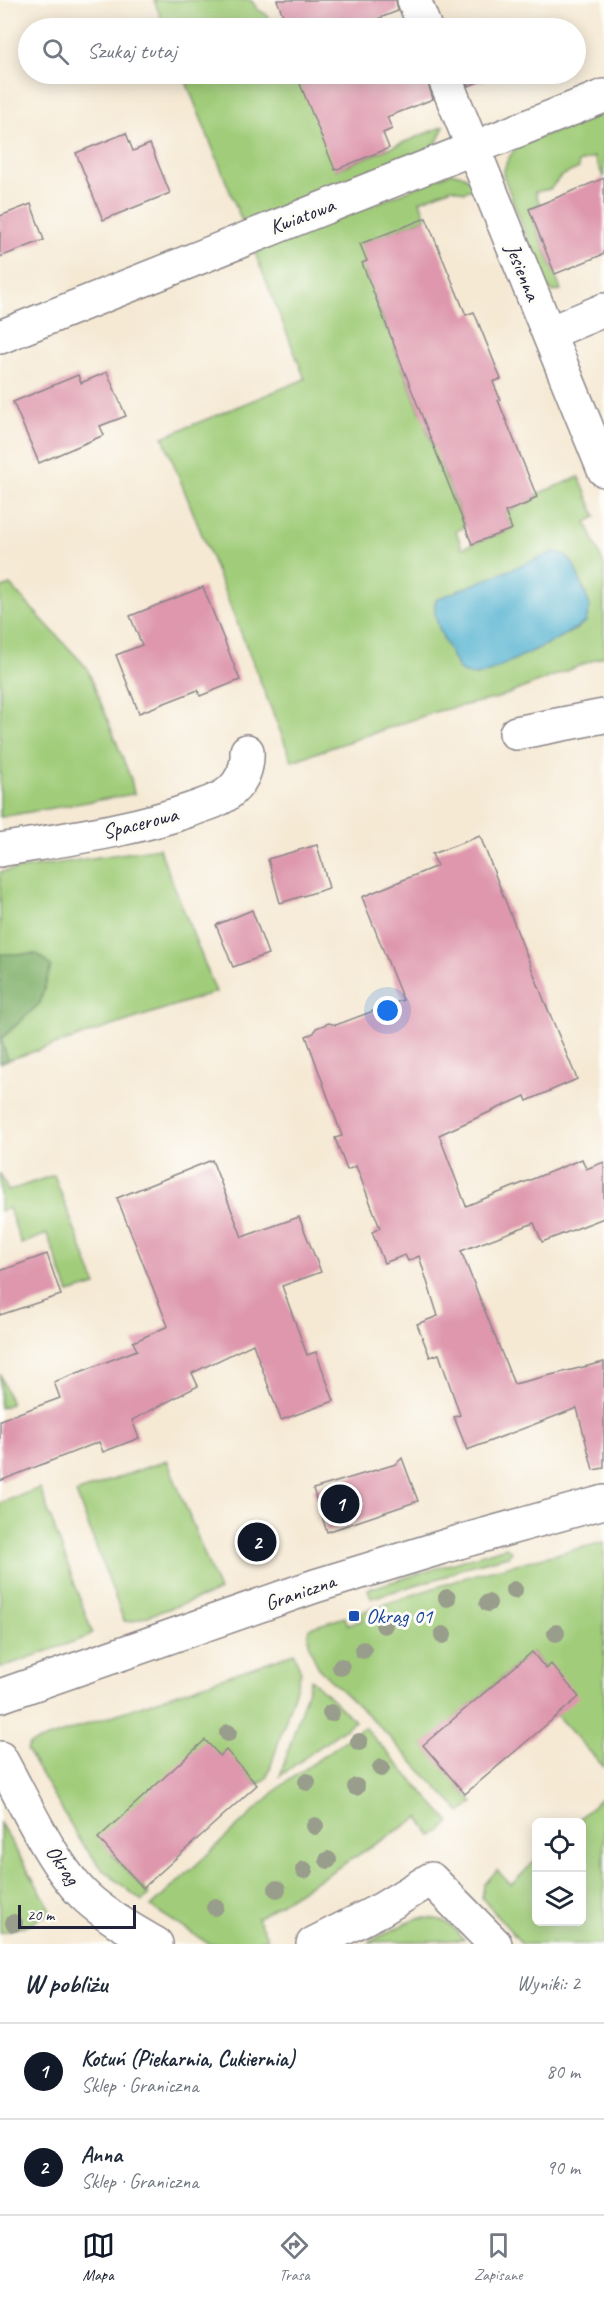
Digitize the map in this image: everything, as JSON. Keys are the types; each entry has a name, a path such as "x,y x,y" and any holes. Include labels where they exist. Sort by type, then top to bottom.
{"street":[{"path":"414,0 421,18"},
{"name":"Jesienna","path":"447,84 604,471"},
{"name":"Kwiatowa","path":"0,337 604,96"},
{"path":"549,333 604,310"},
{"path":"516,733 604,716"},
{"name":"Spacerowa","path":"0,850 123,829 216,801 231,792 240,780 248,765 247,751"},
{"name":"Graniczna","path":"0,1696 315,1586 596,1508"},
{"name":"Okrąg","path":"0,1758 56,1858 85,1896 121,1924 156,1944"},
{"path":"313,1944 382,1909 431,1880 495,1944"}],"green space":[{"path":"154,0 251,0 258,10 268,18 161,18"},
{"path":"187,84 302,84 336,170 444,126 437,142 430,150 243,224"},
{"path":"604,112 604,178 594,157 578,163 579,168 561,176 550,189 535,192 540,204 529,209 561,290 554,292 546,287 503,175 504,170 507,161 522,144"},
{"path":"451,173 463,175 471,181 475,188 464,192 452,188 420,201 426,218 361,244 367,261 362,263 368,280 379,291 373,294 387,330 394,327 400,343 394,346 420,412 432,424 426,427 433,446 467,452 440,463 465,527 456,531 462,548 512,529 505,512 530,502 538,497 537,494 579,477 596,517 586,522 604,565 604,656 498,698 438,711 292,761 163,437 305,379 255,253","holes":["570,559 586,592 579,628 484,674 474,676"]},
{"path":"10,585 87,668 131,779 134,794 0,817 0,589"},
{"path":"159,848 216,992 8,1060 1,1039 40,1003 0,954 0,872"},
{"path":"0,954 37,954 51,966 40,1003 1,1039 8,1060 0,1063"},
{"path":"0,1173 8,1191 54,1175 96,1285 69,1293 47,1234 21,1244 9,1208 0,1211"},
{"path":"0,1374 11,1404 0,1408"},
{"path":"167,1460 219,1591 131,1622 124,1621 76,1493"},
{"path":"40,1488 92,1632 87,1637 0,1668 0,1503"},
{"path":"604,1542 604,1767 557,1716 546,1669 532,1652 424,1745 473,1803 461,1813 376,1723 320,1670 313,1655 308,1638 309,1628 345,1617 348,1625 363,1620 361,1612 476,1574"},
{"path":"506,1547 511,1551 508,1556 465,1567 446,1576 371,1598 368,1589"},
{"path":"294,1653 301,1672 267,1778 257,1785 225,1751 112,1855 149,1894 142,1901 103,1870 83,1845 27,1751 30,1744"},
{"path":"311,1679 355,1721 280,1776"},
{"path":"364,1727 450,1822 440,1832 431,1836 419,1817 257,1918 268,1938 250,1944 209,1944 151,1907 281,1786"},
{"path":"604,1795 604,1944 522,1944 482,1898 484,1885 497,1870 511,1885 532,1864 532,1926 586,1926 586,1818 580,1818"},
{"path":"0,1823 50,1908 49,1913 28,1925 0,1933"},
{"path":"418,1918 433,1918 450,1924 464,1940 368,1942"}],"water":[{"path":"554,552 564,554 574,565 590,606 586,622 558,639 484,674 474,675 459,670 438,624 435,614 437,599"}],"building":[{"path":"277,0 396,0 398,11 380,18 284,18"},
{"path":"300,84 428,84 433,99 387,117 392,129 383,133 389,148 335,170"},
{"path":"126,133 133,151 150,144 170,193 103,220 76,153"},
{"path":"604,178 604,254 555,274 529,209"},
{"path":"31,204 44,240 0,257 0,216"},
{"path":"426,218 466,315 474,312 501,379 493,382 500,399 498,400 537,497 530,500 531,502 505,512 512,529 472,544 362,263 367,261 360,244"},
{"path":"107,372 126,416 100,426 104,435 39,463 13,402 78,375 81,383"},
{"path":"203,587 240,680 200,696 198,690 139,713 116,655 142,645 130,616"},
{"path":"480,836 577,1079 527,1101 525,1096 439,1135 466,1206 582,1159 586,1169 604,1162 604,1218 542,1242 534,1223 461,1251 514,1384 604,1362 604,1468 593,1470 577,1408 467,1450 454,1417 460,1415 439,1354 430,1357 417,1324 438,1316 419,1256 408,1261 405,1255 384,1263 372,1232 380,1228 356,1166 347,1170 335,1138 342,1136 306,1036 314,1033 316,1028 329,1023 336,1025 403,1000 362,897 437,866 432,854"},
{"path":"317,845 329,888 280,903 268,859"},
{"path":"252,910 268,954 233,967 216,925"},
{"path":"212,1160 242,1237 299,1217 321,1272 282,1286 307,1355 316,1352 334,1401 281,1420 253,1344 192,1373 198,1386 132,1420 139,1438 103,1452 99,1442 0,1481 0,1420 60,1398 54,1382 137,1350 133,1342 168,1326 117,1198"},
{"path":"47,1254 61,1295 0,1315 0,1271"},
{"path":"402,1458 418,1501 327,1532 313,1489 396,1464"},
{"path":"532,1652 546,1669 551,1664 579,1697 465,1794 423,1745"},
{"path":"205,1740 220,1756 226,1750 257,1785 143,1888 98,1838"}],"place":[{"name":"Kotuń (Piekarnia, Cukiernia)","path":"340,1504"},
{"name":"Anna","path":"257,1542"},
{"name":"Okrąg 01","path":"354,1616"}]}
